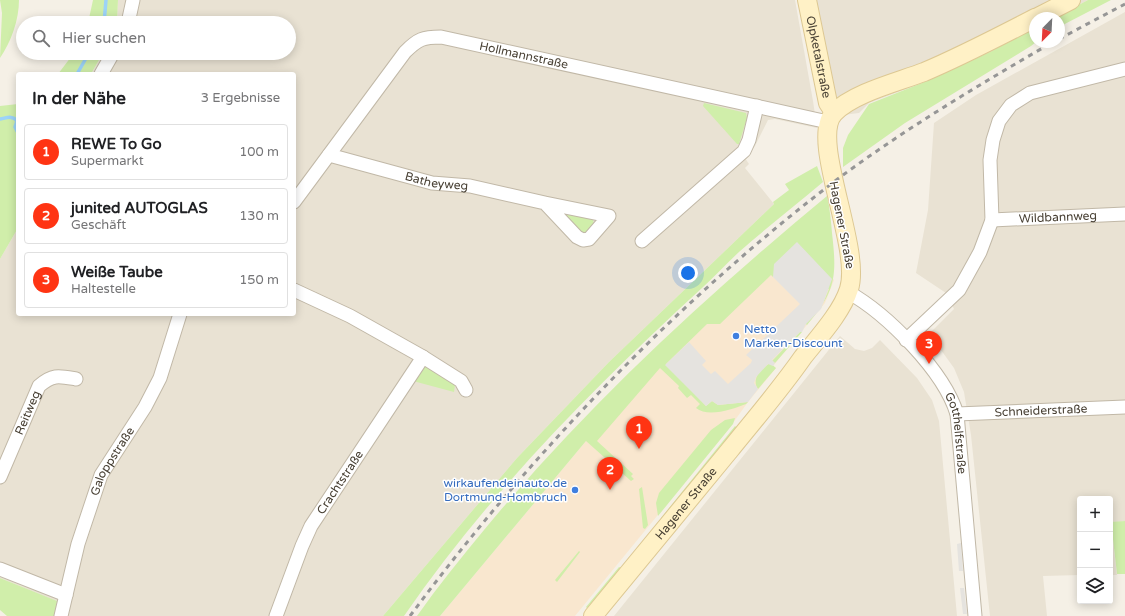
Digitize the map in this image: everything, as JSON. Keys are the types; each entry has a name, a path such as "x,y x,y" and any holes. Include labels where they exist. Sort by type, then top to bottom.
{"main road":[{"name":"Olpketalstraße","path":"807,0 831,117"},
{"path":"1047,12 1071,0"},
{"path":"831,117 860,96 973,50 1029,21"},
{"name":"Hagener Straße","path":"593,616 784,383 839,309 848,292 852,281 848,244 830,166 831,117"}],"street":[{"path":"130,16 133,0"},
{"name":"Hollmannstraße","path":"296,199 406,52 414,43 426,37 441,36 757,106 831,117"},
{"path":"102,72 109,60"},
{"path":"906,340 959,290 980,252 992,220 990,160 992,140 999,121 1011,105 1030,93 1125,69"},
{"path":"642,241 744,151 749,140 757,106"},
{"name":"Batheyweg","path":"329,155 432,183 470,186 545,203"},
{"name":"Wildbannweg","path":"992,220 1125,214"},
{"path":"296,291 350,316 422,357 461,380 466,390"},
{"name":"Gotthelfstraße","path":"848,292 868,303 906,340 929,364 953,401 957,414 975,616"},
{"name":"Galoppstraße","path":"62,616 78,544 101,475 145,407 160,378 179,316"},
{"name":"Crachtstraße","path":"276,616 311,526 422,357"},
{"name":"Reitweg","path":"0,477 39,386 48,378 59,376 76,379"},
{"name":"Schneiderstraße","path":"957,414 1125,407"},
{"path":"0,569 66,595"}],"shaded area":[{"path":"118,0 795,0 817,128 775,119 768,120 755,146 745,158 749,164 745,168 774,204 609,362 517,458 383,616 49,616 56,601 0,578 0,259 16,231 16,316 296,316 296,72 92,72 99,60 296,60 296,16 117,16"},
{"path":"812,0 1088,0 1065,12 1029,12 1029,31 990,52 922,83 869,103 859,113 835,116"},
{"path":"1125,12 1125,521 1113,523 1113,496 1077,496 1077,575 1043,576 1047,616 990,616 971,435 964,392 954,368 933,339 932,331 954,309 946,293 916,273 928,210 934,123 976,95 1060,48 1065,48 1065,45"},
{"path":"796,239 834,280 825,303 773,366 776,368 730,427 575,616 440,616 586,441 658,369"},
{"path":"797,242 832,279 821,309 806,324 802,332 800,332 772,360 775,363 773,366 768,364 756,377 754,383 758,389 748,402 718,405 712,401 706,406 665,365 689,342 706,361 702,365 711,374 715,371 728,384 751,363 752,360 746,355 800,304 773,277 774,264"},
{"path":"840,336 855,349 864,351 872,348 880,340 917,378 932,400 939,421 957,616 614,616"},
{"path":"1113,540 1117,575 1113,575"},
{"path":"961,543 963,571 959,571 957,544"},
{"path":"960,588 964,588 967,614 963,614"}],"green space":[{"path":"0,0 19,0 18,15 16,16 14,30 8,45 0,58 2,13"},
{"path":"93,0 118,0 117,16 90,16"},
{"path":"1088,0 1111,0 1065,24 1065,12"},
{"path":"1029,31 1029,47 905,123 843,167 843,148 848,135 869,104 922,83 990,52"},
{"path":"69,60 99,60 92,72 60,72"},
{"path":"704,103 746,113 747,118 739,144 737,144 703,106"},
{"path":"16,104 16,231 0,259 0,106"},
{"path":"817,166 823,182 739,252 621,364 582,404 506,485 436,571 404,616 383,616 517,458 609,362 774,204 773,202 789,190 785,184"},
{"path":"827,196 834,248 834,272 829,292 823,304 829,289 781,269 773,277 771,275 720,324 707,324 666,364 706,406 712,401 718,405 748,402 741,406 721,412 701,411 696,408 700,404 691,395 687,398 678,388 679,386 660,368 597,441 633,474 631,476 634,479 631,481 586,441 440,616 417,616 484,530 563,440 691,314"},
{"path":"562,213 593,219 594,225 588,233 583,234"},
{"path":"819,310 807,325 804,322"},
{"path":"800,332 802,332 775,363 772,361"},
{"path":"770,363 776,368 758,389 756,385 756,378 760,371"},
{"path":"426,366 455,385 454,392 413,381"},
{"path":"735,418 733,424 658,516 656,503 659,493 711,430 725,420"},
{"path":"735,426 737,428 663,518 661,518"},
{"path":"642,487 648,525 645,529 643,528 639,489"},
{"path":"1125,521 1125,574 1117,574 1113,539 1113,522"},
{"path":"579,551 580,552 557,582 555,580"},
{"path":"619,567 622,568 587,608 586,607"},
{"path":"0,578 57,601 56,616 7,616 0,610"}],"waterway":[{"path":"105,16 106,0"},
{"path":"78,72 85,60"},
{"path":"0,119 9,117 16,120"},
{"path":"16,124 16,129"}],"railway":[{"path":"1065,36 1125,4"},
{"path":"410,616 506,495 557,437 611,380 724,272 783,222 868,157 946,106 1043,48"}],"place":[{"name":"Netto Marken-Discount","path":"736,336"},
{"name":"Weiße Taube","path":"929,364"},
{"name":"REWE To Go","path":"639,449"},
{"name":"wirkaufendeinauto.de Dortmund-Hombruch","path":"575,490"},
{"name":"junited AUTOGLAS","path":"610,490"}]}
